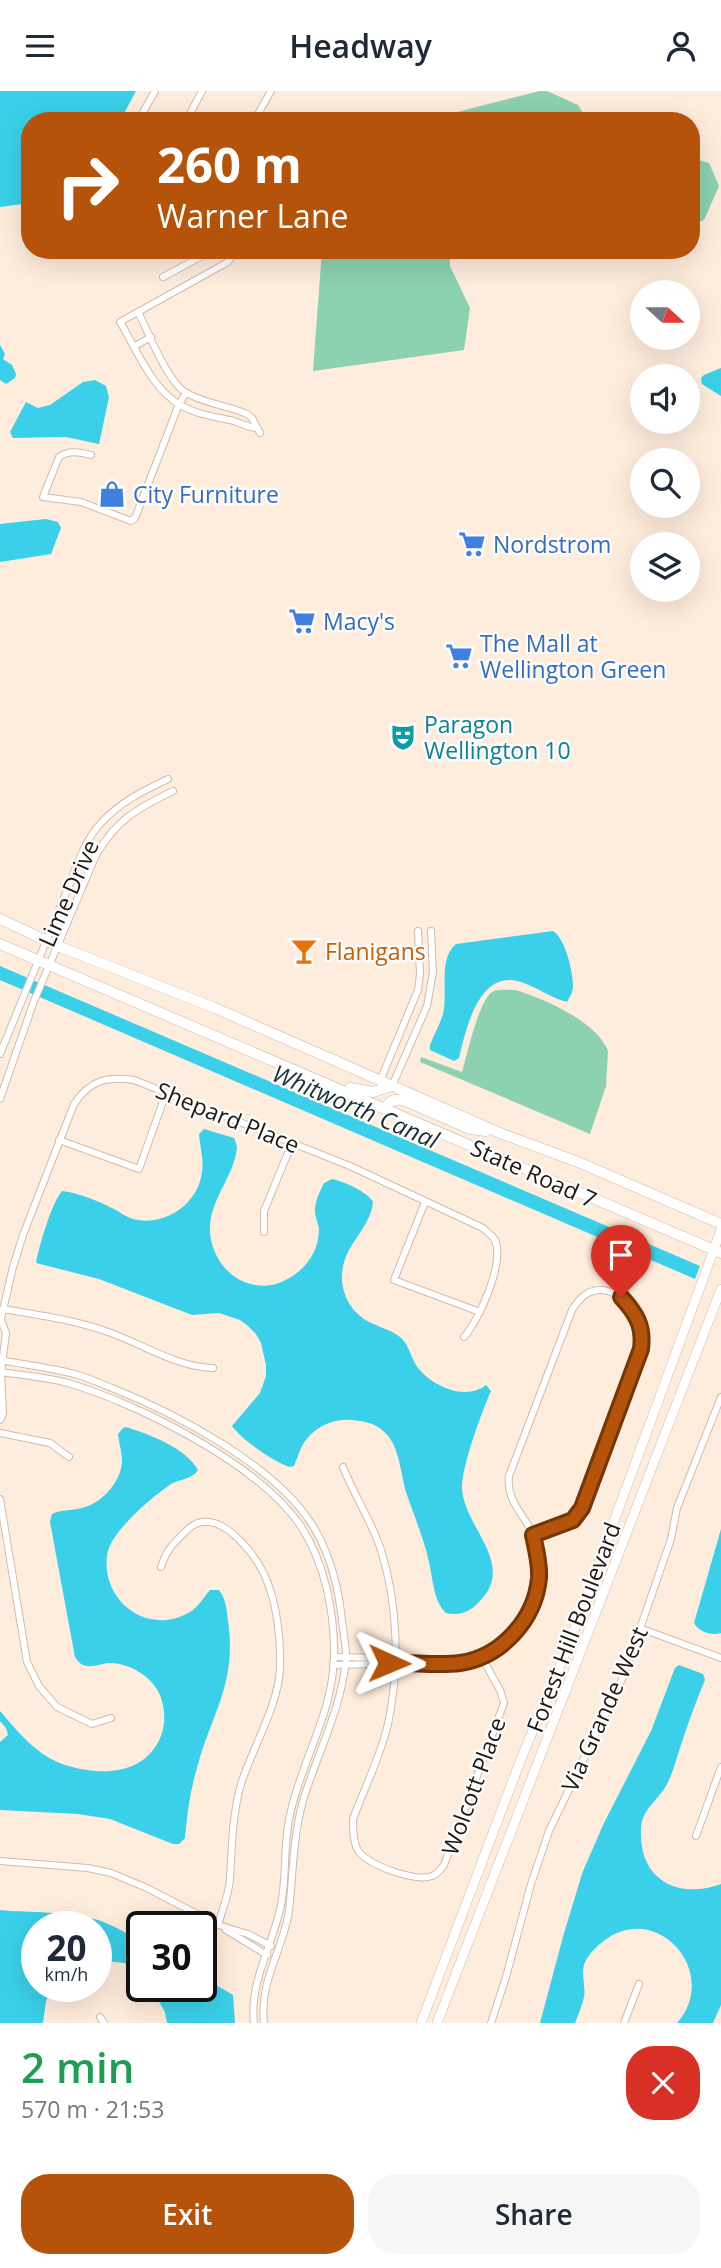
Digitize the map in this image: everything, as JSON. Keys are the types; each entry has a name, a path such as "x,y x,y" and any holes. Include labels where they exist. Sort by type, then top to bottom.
{"main road":[{"name":"State Road 7","path":"0,919 58,946 215,1008 500,1133 578,1162 721,1224"},
{"name":"State Road 7","path":"0,944 718,1252"},
{"path":"323,1081 373,1092 391,1086"},
{"path":"385,1108 389,1101 403,1100 470,1129 500,1133"},
{"name":"Forest Hill Boulevard","path":"421,2023 718,1252 721,1230"},
{"name":"Forest Hill Boulevard","path":"438,2023 721,1289"}],"street":[{"path":"143,112 155,91"},
{"path":"191,112 202,91"},
{"path":"259,112 271,91"},
{"path":"163,278 191,259"},
{"path":"138,312 172,379 186,393 247,414 258,431 179,404 161,388 120,322 230,259"},
{"path":"135,346 151,337"},
{"path":"146,365 160,357"},
{"path":"91,455 79,452 65,453 60,457 43,497 81,502 131,521 135,518 179,404 186,393"},
{"name":"Lime Drive","path":"0,1054 81,858 100,824 119,806 168,779"},
{"name":"Lime Drive","path":"0,1099 34,1001 104,840 126,816 173,791"},
{"path":"380,1081 418,990 418,931"},
{"path":"391,1086 427,1006 433,972 431,931"},
{"name":"Shepard Place","path":"0,1420 3,1413 1,1360 6,1333 1,1322 23,1235 74,1104 83,1090 100,1081 117,1077 134,1080 350,1166 483,1228 494,1238 498,1251 497,1263 480,1312 473,1327 464,1337"},
{"path":"59,1140 139,1169 166,1093"},
{"path":"264,1232 264,1211 292,1143"},
{"path":"425,1202 394,1280 480,1312"},
{"path":"333,1665 442,1664 482,1658 499,1648 527,1617 539,1579 538,1559 533,1535 510,1499 509,1476 572,1310 578,1300 587,1293 602,1290 621,1297 639,1321 643,1333 641,1349 582,1508 573,1520 533,1535"},
{"path":"3,1309 85,1324 195,1368 213,1368"},
{"path":"1,1360 79,1375 137,1398 187,1423 265,1474 288,1494 311,1523 329,1561 339,1600 345,1666 326,1741 296,1828 288,1914 263,1993 264,2023"},
{"path":"1,1372 66,1383 93,1391 166,1423 203,1445 272,1492 301,1527 318,1561 330,1610 333,1665 327,1707 290,1813 281,1904 254,1994 254,2023"},
{"name":"Via Grande West","path":"491,2023 531,1884 550,1831 569,1786 605,1720 625,1675 671,1539 677,1508 721,1397"},
{"path":"0,1433 50,1443 69,1457"},
{"path":"343,1467 381,1550 393,1611 394,1663"},
{"path":"0,1499 27,1662 39,1686 57,1707 76,1718 92,1724 111,1718"},
{"path":"161,1567 166,1551 190,1527 204,1521 224,1527 242,1542 265,1576 279,1635 280,1671 273,1699 241,1784 230,1843 230,1882 220,1926"},
{"path":"642,1629 721,1658"},
{"path":"334,1657 385,1658 394,1663"},
{"name":"Wolcott Place","path":"394,1663 393,1694 387,1726 353,1819 354,1835 358,1850 369,1860 409,1877 424,1878 436,1875 444,1865 504,1703 500,1690 482,1658"},
{"path":"696,1836 721,1767"},
{"path":"0,1861 88,1868 111,1873 147,1888 275,1958"},
{"path":"220,1926 248,1934 278,1948"},
{"path":"624,2023 639,1984"}],"green space":[{"path":"547,91 578,105 582,112 457,112"},
{"path":"700,160 709,163 719,186 704,220 700,222"},
{"path":"321,259 450,259 450,266 470,308 464,350 313,371"},
{"path":"496,990 516,990 541,999 582,1021 602,1040 608,1051 606,1086 590,1134 420,1062 421,1057 462,1072 483,1004"}],"water":[{"path":"0,91 136,91 125,112 21,112 21,204 0,207"},
{"path":"0,345 5,354 3,359 12,365 16,374 15,378 6,384 0,380"},
{"path":"721,368 721,396 702,384 701,378"},
{"path":"95,380 106,386 109,397 99,444 66,437 13,438 10,432 26,402 38,408 50,405 83,382"},
{"path":"46,519 58,522 61,528 51,554 0,562 0,524"},
{"path":"553,931 565,948 572,972 573,988 567,1002 521,982 507,980 495,984 477,1004 459,1058 454,1061 430,1050 443,1014 447,958 456,944"},
{"path":"0,966 700,1266 695,1279 0,980"},
{"path":"204,1129 234,1138 237,1146 236,1156 214,1205 210,1226 213,1248 229,1272 244,1282 260,1286 276,1284 293,1276 306,1264 316,1248 319,1229 315,1208 324,1183 332,1179 348,1185 366,1194 373,1202 367,1222 350,1248 343,1269 345,1296 357,1314 400,1337 416,1365 438,1385 468,1392 486,1385 491,1391 468,1454 462,1489 465,1504 486,1546 493,1574 489,1588 468,1611 446,1613 438,1602 427,1553 407,1495 398,1457 388,1436 380,1428 352,1420 330,1423 311,1434 301,1448 294,1466 283,1464 267,1456 232,1426 260,1393 266,1376 261,1343 247,1325 219,1313 192,1315 99,1279 36,1263 50,1215 62,1191 95,1200 133,1219 156,1220 178,1211 194,1194 199,1184 203,1163 199,1134"},
{"path":"126,1427 176,1449 198,1470 153,1497 116,1536 107,1555 107,1572 111,1587 119,1600 143,1617 173,1619 188,1613 198,1606 210,1590 219,1590 227,1613 230,1643 226,1680 195,1777 185,1838 179,1844 110,1819 78,1814 0,1810 0,1742 8,1735 0,1721 0,1711 29,1743 45,1755 79,1769 107,1771 133,1766 154,1749 161,1736 164,1720 162,1700 145,1676 116,1663 85,1666 75,1657 50,1522 52,1514 92,1504 110,1490 122,1462 118,1434"},
{"path":"721,1529 721,1633 713,1634 702,1631 694,1623"},
{"path":"679,1665 703,1674 705,1680 673,1771 642,1821 642,1847 646,1861 653,1871 661,1880 671,1885 695,1889 721,1884 721,2005 713,2023 677,2023 689,2003 692,1983 688,1964 677,1948 663,1936 645,1929 625,1930 602,1942 585,1961 584,1997 575,2023 540,2023 583,1871 651,1731 675,1668"},
{"path":"0,1910 21,1911 21,2002 46,2002 43,2023 0,2023"},
{"path":"112,1926 126,1933 125,1963 112,1962"},
{"path":"217,1986 233,1995 235,2023 167,2023 159,2002 217,2002"}],"place":[{"name":"City Furniture","path":"112,494"},
{"name":"Nordstrom","path":"472,544"},
{"name":"Macy's","path":"302,621"},
{"name":"The Mall at Wellington Green","path":"459,656"},
{"name":"Paragon Wellington 10","path":"403,737"},
{"name":"Flanigans","path":"304,951"}],"route":[{"path":"389,1663 462,1663 482,1658 499,1648 527,1617 539,1579 533,1535 573,1520 582,1508 641,1349 643,1333 639,1321 621,1297"}],"water label":[{"name":"Whitworth Canal","path":"356,1106"}]}
